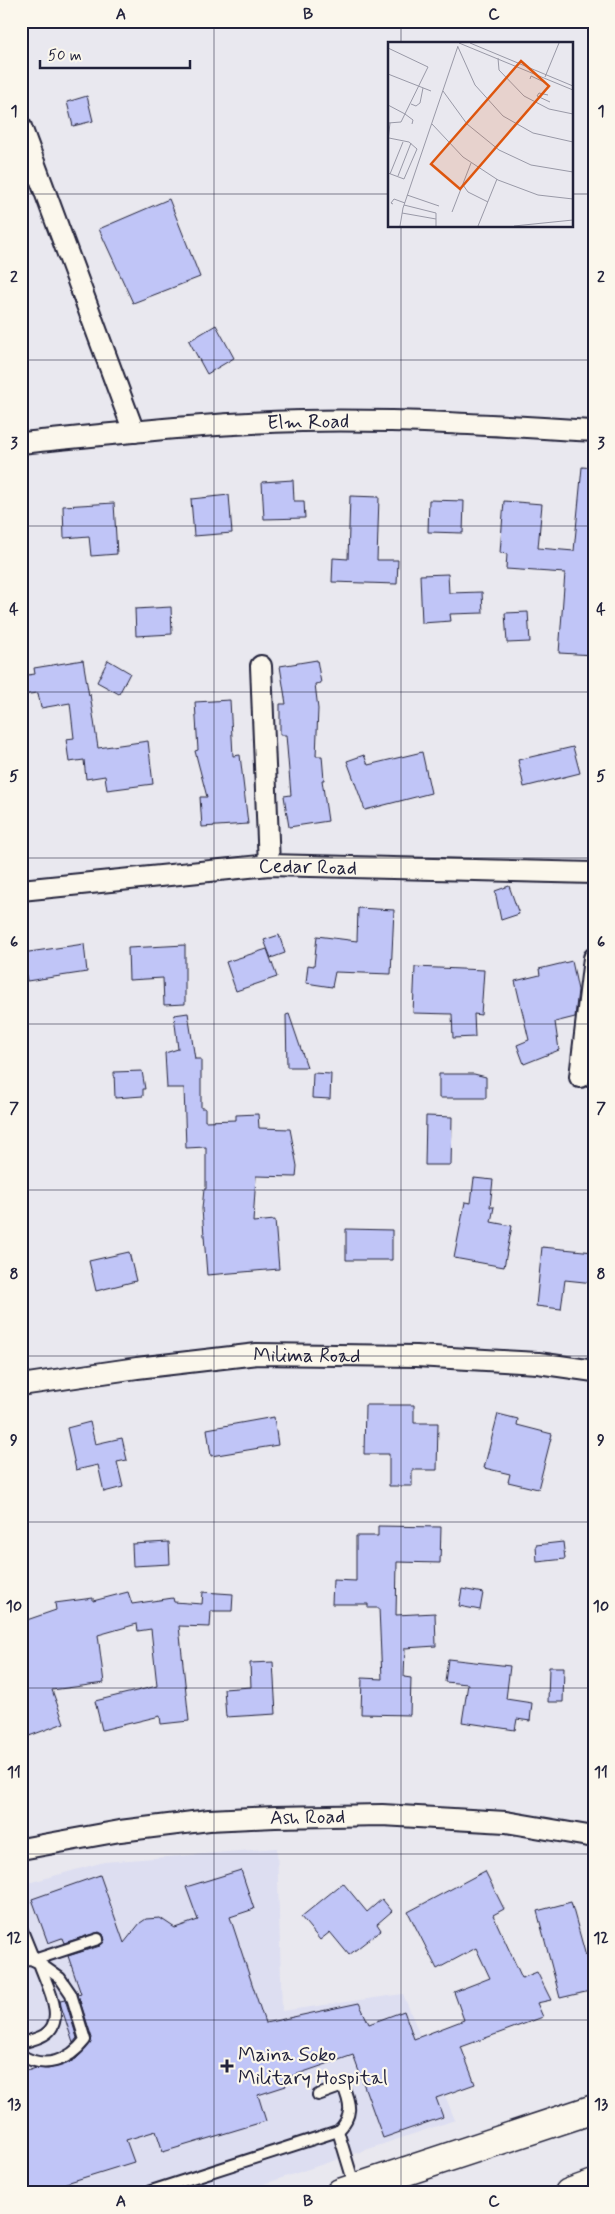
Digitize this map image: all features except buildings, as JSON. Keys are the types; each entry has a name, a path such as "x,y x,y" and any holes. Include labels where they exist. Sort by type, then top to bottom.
{"main road":[{"path":"348,2190 594,2109"},
{"path":"569,2193 594,2184"}],"street":[{"path":"21,127 134,432"},
{"name":"Elm Road","path":"21,443 134,432 301,421 452,422 594,431"},
{"path":"261,666 269,865"},
{"name":"Cedar Road","path":"21,890 269,865 594,873"},
{"path":"580,1077 594,958"},
{"name":"Milima Road","path":"21,1385 137,1368 257,1354 416,1356 538,1363 594,1371"},
{"name":"Ash Road","path":"21,1848 120,1831 210,1820 275,1817 382,1815 497,1821 594,1837"}],"lane":[{"path":"21,1928 56,2014 56,2021 52,2029 43,2035 21,2043"},
{"path":"36,1962 98,1939"},
{"path":"21,1960 36,1962 60,1978 71,1994 85,2040 76,2051 61,2060 44,2063 30,2061 21,2055"},
{"path":"144,2193 338,2131 346,2123 350,2109 343,2086 318,2095"},
{"path":"338,2131 348,2190"}],"shaded area":[{"name":"Maina Soko Military Hospital","path":"277,1848 282,2011 403,1994 455,2120 237,2193 21,2193 21,1885 104,1862"}],"place":[{"name":"Maina Soko Military Hospital","path":"227,2066"}]}
